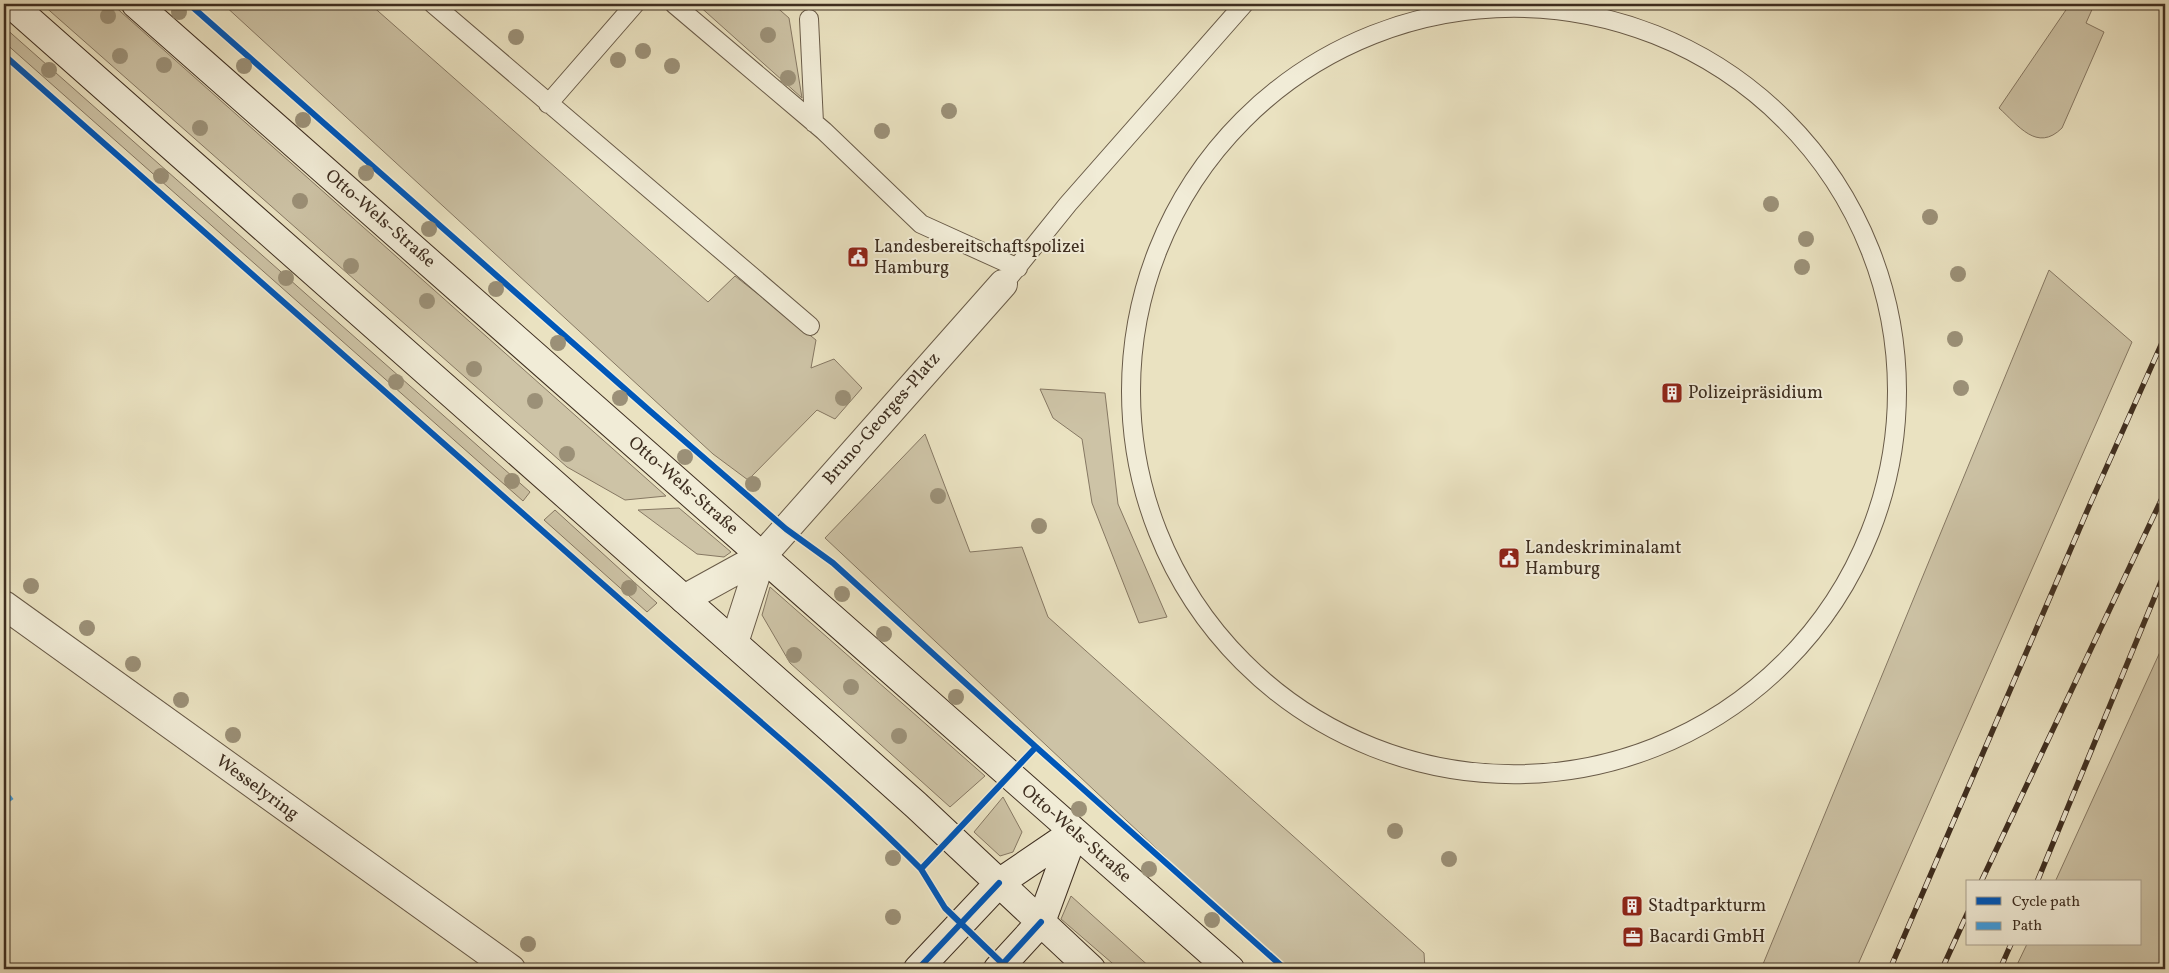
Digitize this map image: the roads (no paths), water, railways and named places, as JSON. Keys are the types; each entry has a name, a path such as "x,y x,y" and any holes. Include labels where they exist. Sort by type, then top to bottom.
{"main road":[{"path":"11,4 902,792 1091,969"},
{"name":"Otto-Wels-Straße","path":"136,4 1230,969"},
{"name":"Bruno-Georges-Platz","path":"684,599 762,556 1011,276"},
{"name":"Bruno-Georges-Platz","path":"734,643 762,556"},
{"name":"Wesselyring","path":"4,605 511,969"},
{"path":"918,969 999,883 1074,832"},
{"path":"998,969 1041,922 1074,832"}],"lane":[{"path":"432,4 810,326"},
{"path":"548,104 635,4"},
{"path":"674,4 814,123 921,224 1011,276 1068,204 1244,4"},
{"path":"1496,9 1562,11 1633,27 1666,39 1699,55 1731,75 1762,99 1790,125 1815,154 1854,213 1872,253 1886,298 1894,339 1897,382 1896,426 1890,466 1881,501 1869,535 1854,567 1836,598 1796,650 1769,677 1738,701 1706,723 1670,741 1633,756 1596,766 1558,772 1522,774 1486,774 1447,768 1408,760 1377,749 1341,734 1305,712 1273,689 1245,664 1218,635 1195,604 1175,571 1161,540 1149,507 1139,470 1131,397 1137,324 1145,290 1157,253 1175,214 1195,181 1236,128 1263,102 1290,82 1349,46 1386,31 1422,11 1496,9"},
{"path":"809,19 814,123"}],"railway":[{"path":"1890,969 2091,502 2165,336"},
{"path":"1982,880 2165,492"},
{"path":"2038,880 2165,572"},
{"path":"1942,969 1966,916"},
{"path":"2000,969 2010,946"}],"place":[{"name":"Landesbereitschaftspolizei Hamburg","path":"858,257"},
{"name":"Polizeipräsidium","path":"1672,393"},
{"name":"Landeskriminalamt Hamburg","path":"1509,558"},
{"name":"Stadtparkturm","path":"1632,906"},
{"name":"Bacardi GmbH","path":"1633,937"}]}
